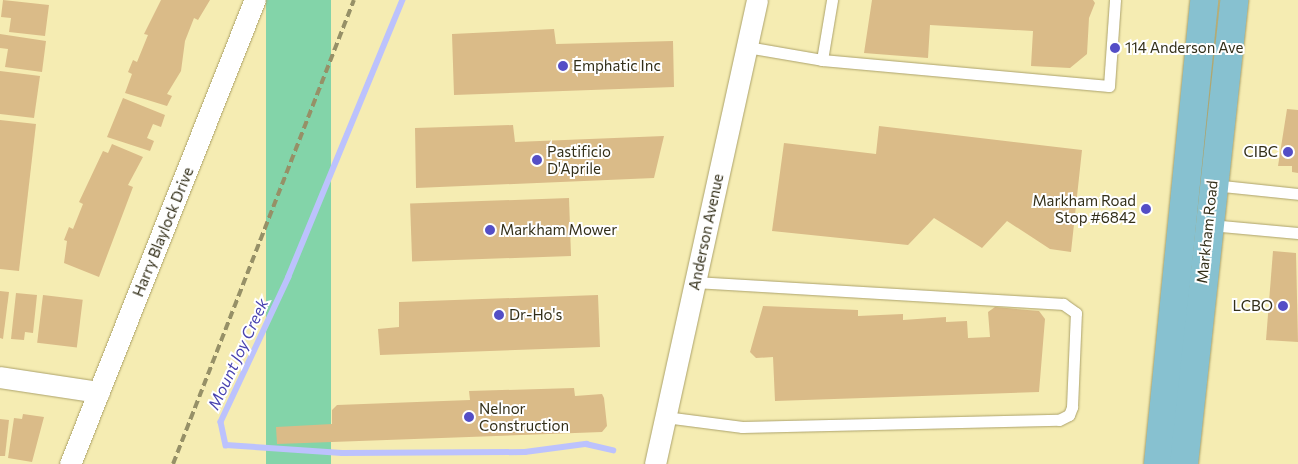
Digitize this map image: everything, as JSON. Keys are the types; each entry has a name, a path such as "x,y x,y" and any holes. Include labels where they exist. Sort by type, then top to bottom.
{"main road":[{"name":"Markham Road","path":"1158,464 1204,0"},
{"name":"Markham Road","path":"1184,464 1212,185 1234,0"}],"street":[{"name":"Harry Blaylock Drive","path":"70,464 255,0"},
{"name":"Anderson Avenue","path":"655,464 757,0"},
{"path":"0,377 99,392"}],"lane":[{"path":"822,60 832,0"},
{"path":"747,47 822,60 1109,86 1115,0"},
{"path":"1212,185 1298,194"},
{"path":"1208,224 1298,233"},
{"path":"666,417 742,428 1059,420 1069,415 1072,406 1076,313 1063,304 696,282"}],"green space":[{"path":"266,0 331,0 331,464 266,464"}],"building":[{"path":"3,0 49,5 45,36 9,32 11,18 1,17"},
{"path":"161,0 210,0 198,20 194,18 185,41 181,71 167,94 172,96 167,106 125,93 132,74 128,72 133,60 137,62 148,35 144,34"},
{"path":"872,0 1093,0 1095,3 1089,18 1087,54 1070,68 1031,66 1033,31 930,25 928,58 864,53"},
{"name":"Emphatic Inc","path":"554,29 556,44 673,41 674,87 454,95 452,34"},
{"path":"0,34 46,41 42,72 5,67 8,49 0,48"},
{"path":"0,71 40,76 34,118 0,114"},
{"path":"123,98 165,115 161,127 153,124 147,138 154,141 150,151 107,137"},
{"name":"CIBC","path":"1287,109 1298,110 1298,173 1292,172 1292,166 1278,166"},
{"path":"0,120 36,124 19,271 0,269"},
{"name":"Pastificio D'Aprile","path":"513,125 515,142 664,136 654,178 416,188 415,128"},
{"path":"879,126 1082,150 1071,252 1050,249 1007,221 982,248 934,218 908,245 772,231 784,143 876,154"},
{"path":"112,144 143,157 128,185 133,187 99,277 64,263 67,241 64,240 69,227 73,229 83,204 79,202 103,151 108,153"},
{"name":"Markham Mower","path":"569,198 571,256 412,262 410,204"},
{"name":"LCBO","path":"1273,251 1296,253 1298,342 1266,340"},
{"path":"0,291 9,292 3,339 0,338"},
{"path":"16,293 37,295 33,333 25,332 24,340 11,339"},
{"path":"43,295 83,300 77,348 37,343"},
{"name":"Dr-Ho's","path":"598,295 600,347 380,355 378,329 399,327 399,302"},
{"path":"763,306 858,310 858,316 903,314 903,320 946,317 946,322 967,321 968,338 990,337 988,312 995,307 1039,311 1045,319 1039,392 775,401 773,357 756,358 750,352"},
{"name":"Nelnor Construction","path":"574,388 575,396 602,394 607,426 602,432 277,444 276,427 332,424 332,410 337,405 470,400 469,391"},
{"path":"23,414 44,417 32,462 8,458 14,418 22,419"},
{"path":"0,419 9,420 5,456 0,456"}],"waterway":[{"name":"Mount Joy Creek","path":"403,0 289,277 221,422 226,445 342,453 525,452 586,444 613,450"}],"railway":[{"path":"173,464 354,0"}],"place":[{"name":"114 Anderson Ave","path":"1115,48"},
{"name":"Emphatic Inc","path":"563,66"},
{"name":"CIBC","path":"1288,152"},
{"name":"Pastificio D'Aprile","path":"537,160"},
{"name":"Markham Road Stop #6842","path":"1146,209"},
{"name":"Markham Mower","path":"490,230"},
{"name":"LCBO","path":"1283,306"},
{"name":"Dr-Ho's","path":"499,315"},
{"name":"Nelnor Construction","path":"469,417"}]}
